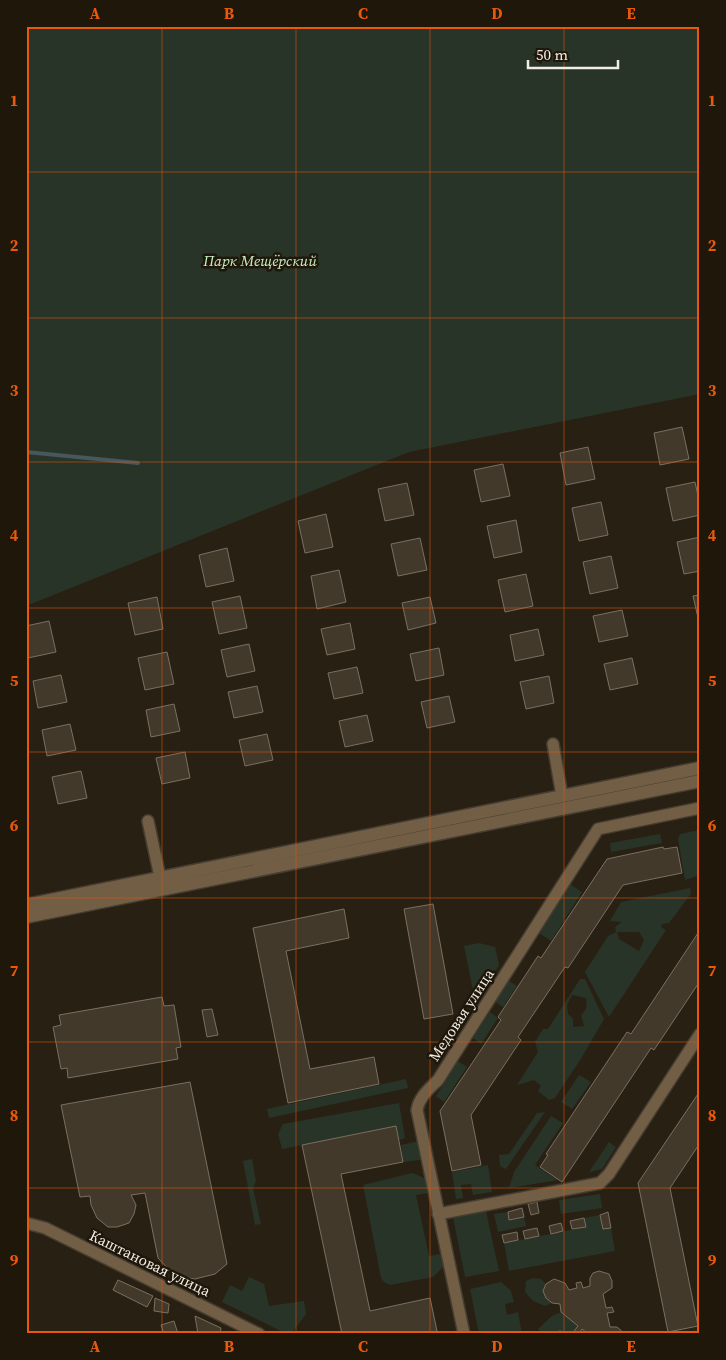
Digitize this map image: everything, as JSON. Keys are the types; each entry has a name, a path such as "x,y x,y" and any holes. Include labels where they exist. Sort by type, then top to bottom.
{"street":[{"path":"553,744 562,796"},
{"path":"26,905 700,768"},
{"path":"26,918 700,781"},
{"name":"Медовая улица","path":"464,1334 417,1110 418,1104 438,1080 598,829 700,808"},
{"path":"148,821 160,878"},
{"path":"438,1214 600,1183 609,1174 700,1034"},
{"name":"Каштановая улица","path":"26,1223 45,1228 259,1334"}],"green space":[{"name":"Парк Мещёрский","path":"26,26 700,26 700,394 409,452 26,606"},
{"path":"700,830 700,873 685,880 678,839 680,834"},
{"path":"660,834 662,843 611,852 610,843"},
{"path":"570,884 582,892 551,941 539,933"},
{"path":"690,888 691,894 669,923 662,924 661,927 666,930 609,1017 585,972 608,936 616,932 615,927 622,922 610,921 621,902","holes":["617,932 639,932 644,940 639,951 619,939"]},
{"path":"479,943 495,947 499,965 481,994 474,995 464,946"},
{"path":"580,979 585,979 604,1019 555,1098 549,1100 538,1091 541,1086 534,1080 517,1085 538,1052 535,1042 543,1029 548,1029","holes":["572,995 586,998 586,1007 581,1015 584,1026 573,1027 573,1019 568,1014 567,1005"]},
{"path":"508,980 517,986 503,1007 494,1001"},
{"path":"490,1012 498,1018 481,1044 473,1038"},
{"path":"458,1061 467,1067 444,1102 436,1096"},
{"path":"579,1075 591,1082 572,1109 561,1102"},
{"path":"406,1079 408,1088 269,1118 267,1109"},
{"path":"399,1103 405,1138 399,1140 395,1126 282,1149 278,1134 283,1124"},
{"path":"545,1112 506,1169 500,1166 499,1155 509,1154 537,1113"},
{"path":"551,1116 563,1123 535,1165 558,1180 509,1188 514,1172"},
{"path":"424,1140 428,1159 403,1162 401,1145"},
{"path":"609,1142 616,1147 602,1169 589,1172"},
{"path":"252,1159 256,1181 253,1188 261,1224 255,1225 243,1161"},
{"path":"488,1165 492,1192 473,1195 471,1184 461,1185 463,1198 456,1199 452,1172"},
{"path":"412,1173 432,1181 434,1192 416,1195 429,1256 446,1253 443,1267 433,1277 390,1285 381,1278 363,1185"},
{"path":"600,1194 602,1208 561,1214 559,1200"},
{"path":"486,1211 499,1271 465,1277 453,1217"},
{"path":"508,1212 510,1220 524,1217 526,1226 498,1232 494,1214"},
{"path":"600,1215 603,1229 611,1228 615,1251 509,1271 504,1243 586,1227 584,1218"},
{"path":"249,1277 264,1284 269,1306 304,1301 306,1314 291,1334 287,1334 222,1302 230,1285 242,1291"},
{"path":"533,1278 541,1279 546,1284 544,1289 545,1295 552,1303 545,1306 533,1301 525,1292 526,1281"},
{"path":"501,1282 511,1291 514,1302 505,1304 507,1315 518,1312 522,1334 479,1334 470,1289"},
{"path":"561,1312 578,1326 572,1334 560,1331 542,1334 538,1329 552,1316"}],"building":[{"path":"682,427 689,459 660,465 654,433"},
{"path":"588,447 595,479 566,485 560,453"},
{"path":"503,464 510,496 481,502 474,470"},
{"path":"695,482 700,515 673,521 666,488"},
{"path":"407,483 414,515 385,521 378,489"},
{"path":"601,502 608,535 579,541 572,508"},
{"path":"326,514 333,547 305,553 298,521"},
{"path":"516,520 522,552 494,558 487,526"},
{"path":"700,537 700,571 684,574 677,542"},
{"path":"420,538 427,570 398,576 391,544"},
{"path":"227,548 234,581 206,587 199,555"},
{"path":"611,556 618,588 590,594 583,562"},
{"path":"339,570 346,602 317,609 311,576"},
{"path":"526,574 533,606 505,612 498,580"},
{"path":"700,595 700,622 699,622 693,596"},
{"path":"240,596 247,628 219,634 212,602"},
{"path":"157,597 163,629 135,635 128,603"},
{"path":"430,597 436,623 408,630 402,603"},
{"path":"622,610 628,636 599,642 593,616"},
{"path":"49,621 56,652 28,658 26,626"},
{"path":"350,623 355,649 327,655 321,629"},
{"path":"538,629 544,655 515,661 510,635"},
{"path":"249,644 255,671 227,677 221,650"},
{"path":"439,648 444,675 416,681 410,654"},
{"path":"167,652 174,684 145,690 138,658"},
{"path":"632,658 638,684 610,690 604,664"},
{"path":"357,667 363,693 334,699 328,673"},
{"path":"61,675 67,702 38,708 33,681"},
{"path":"549,676 554,703 526,709 520,682"},
{"path":"257,686 263,712 234,718 228,692"},
{"path":"449,696 455,722 427,728 421,702"},
{"path":"174,704 180,731 151,737 146,710"},
{"path":"367,715 373,741 345,747 339,721"},
{"path":"70,724 76,750 47,756 42,730"},
{"path":"267,734 273,760 245,766 239,740"},
{"path":"185,752 190,778 162,784 156,758"},
{"path":"81,771 87,798 58,804 52,777"},
{"path":"663,847 664,849 677,847 682,873 623,885 568,968 565,967 518,1037 521,1040 471,1115 481,1165 452,1171 440,1111 501,1020 498,1017 538,956 541,958 607,859"},
{"path":"433,904 453,1014 424,1019 404,909"},
{"path":"344,909 349,938 286,951 310,1069 374,1057 379,1084 288,1103 253,928"},
{"path":"700,930 700,981 654,1050 651,1048 562,1182 540,1167 548,1155 546,1154 627,1032 631,1034"},
{"path":"162,997 164,1006 174,1005 181,1047 176,1048 178,1059 68,1078 67,1068 61,1069 53,1027 61,1025 59,1015"},
{"path":"212,1009 218,1035 207,1037 202,1010"},
{"path":"190,1082 227,1264 215,1274 195,1279 175,1276 158,1258 145,1193 131,1195 136,1205 134,1214 129,1223 117,1227 108,1227 97,1218 91,1205 90,1196 80,1197 61,1105"},
{"path":"700,1091 700,1143 670,1188 698,1326 668,1332 638,1183"},
{"path":"396,1126 403,1162 341,1174 370,1311 430,1298 437,1331 426,1334 342,1334 302,1145"},
{"path":"537,1202 539,1213 531,1215 528,1204"},
{"path":"522,1208 524,1217 509,1220 508,1212"},
{"path":"608,1212 611,1228 603,1229 600,1215"},
{"path":"584,1218 586,1227 572,1229 570,1221"},
{"path":"561,1223 563,1231 551,1234 549,1226"},
{"path":"537,1228 539,1236 525,1239 523,1231"},
{"path":"517,1232 518,1240 504,1243 502,1235"},
{"path":"599,1271 609,1274 612,1288 603,1294 606,1308 612,1307 614,1312 607,1313 610,1327 617,1327 625,1334 588,1334 582,1329 579,1334 572,1334 578,1326 561,1312 560,1304 552,1303 546,1298 543,1291 546,1284 554,1279 565,1283 569,1290 577,1288 576,1283 581,1282 583,1288 590,1286 590,1278 593,1273"},
{"path":"118,1280 153,1296 147,1307 113,1290"},
{"path":"155,1298 169,1304 168,1313 154,1311"},
{"path":"195,1316 221,1328 220,1334 198,1334"},
{"path":"174,1321 178,1334 164,1334 161,1325"},
{"path":"560,1331 572,1334 548,1334"}],"waterway":[{"path":"26,452 138,463"}]}
